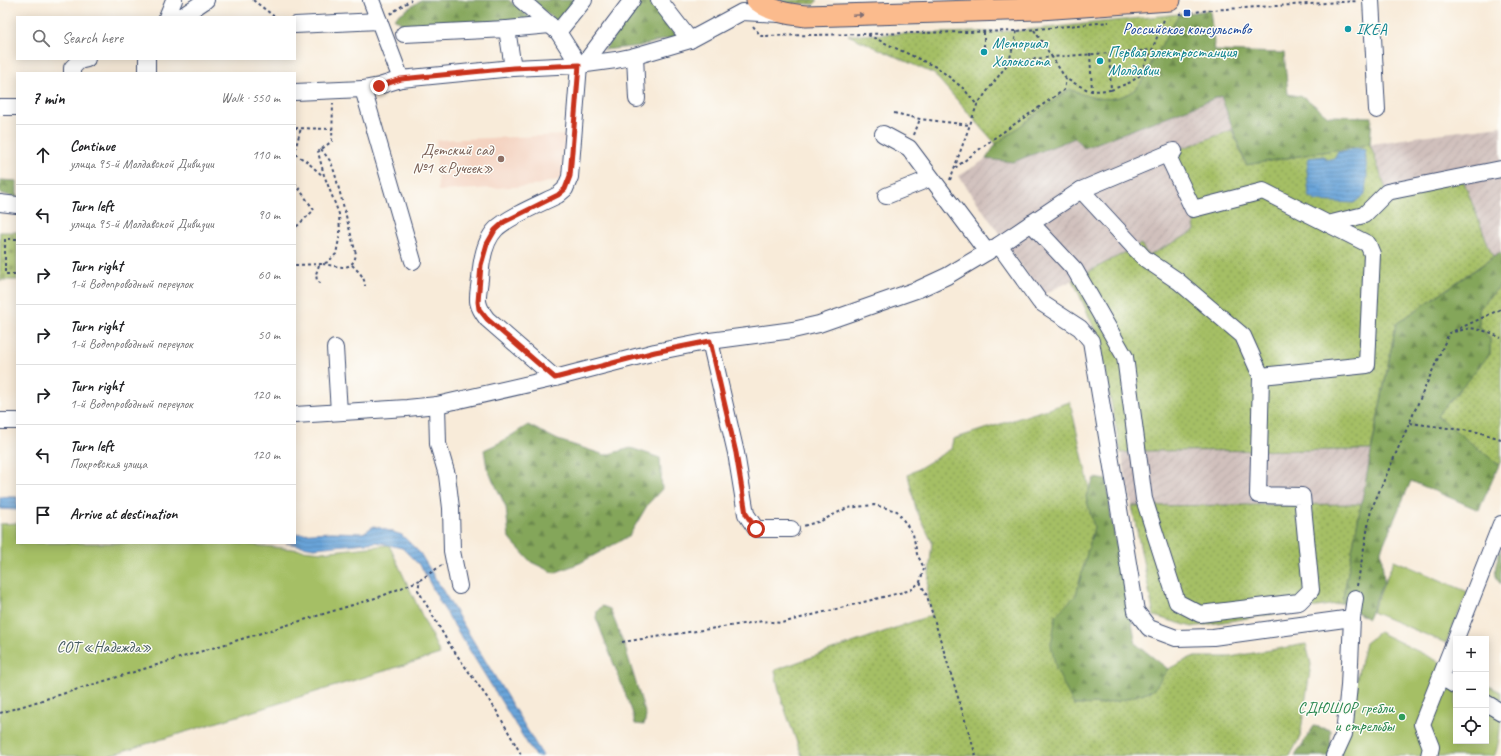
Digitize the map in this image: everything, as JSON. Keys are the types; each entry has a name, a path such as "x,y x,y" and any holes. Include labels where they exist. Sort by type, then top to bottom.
{"main road":[{"path":"889,0 956,12"},
{"path":"748,4 764,6 777,12 791,14 825,8 956,12 1040,10 1074,4 1168,8"}],"street":[{"path":"167,16 174,0"},
{"path":"182,16 206,0"},
{"path":"371,0 401,79"},
{"path":"521,0 554,28 582,65"},
{"path":"404,34 554,28 584,0"},
{"path":"555,378 487,319 479,309 478,302 481,265 487,244 495,230 504,222 558,195 565,189 570,176 582,65 632,0"},
{"path":"659,0 690,40"},
{"path":"1371,0 1377,110"},
{"path":"296,92 363,89 401,79 513,68 582,65 635,56 690,40 748,4"},
{"path":"296,25 379,21"},
{"path":"507,29 513,68"},
{"path":"635,56 637,99"},
{"path":"72,72 72,68 79,61 83,60"},
{"path":"147,60 147,72"},
{"path":"363,89 413,261"},
{"path":"0,107 16,107"},
{"path":"883,134 909,148 931,178 1040,302 1080,328 1091,341 1136,611 1149,628 1176,638 1213,637 1352,618"},
{"path":"296,415 438,405 555,378 655,352 710,341 793,330 819,324 918,289 947,276 1082,190 1171,153 1193,209 1263,191 1368,244"},
{"path":"1328,224 1364,216 1387,192 1501,169"},
{"path":"886,196 931,178"},
{"path":"1031,223 1075,270 1125,357 1144,499 1177,602 1200,614 1299,602 1311,590 1302,496 1258,495 1261,376 1243,336 1178,281 1144,258 1082,190"},
{"path":"0,203 16,205"},
{"path":"1261,376 1367,365 1372,254 1368,244 1364,216"},
{"path":"710,341 736,453 746,514 756,529 791,529"},
{"path":"335,348 339,412"},
{"path":"438,405 438,444 447,475 451,508 452,552 459,586"},
{"path":"0,421 16,421"},
{"path":"1429,756 1431,747 1422,724 1501,524"},
{"path":"1334,756 1344,734 1349,686 1352,618 1355,598"},
{"path":"1441,677 1453,684"},
{"path":"1489,705 1501,712"}],"path":[{"path":"253,0 274,16"},
{"path":"1034,30 1066,80 1092,91 1111,90 1131,82 1139,76 1152,50 1168,8"},
{"path":"949,180 977,105 1009,62 1017,31"},
{"path":"984,32 984,47"},
{"path":"867,35 938,68 964,89 977,105"},
{"path":"1009,62 1090,53 1152,50"},
{"path":"1109,52 1111,90"},
{"path":"1090,53 1092,91"},
{"path":"954,169 993,139 1064,90 1066,80"},
{"path":"296,265 319,265 328,262 336,254 340,234 339,214 324,177 318,152 332,141 333,90"},
{"path":"894,113 920,119 970,125"},
{"path":"909,148 920,119"},
{"path":"296,128 332,129"},
{"path":"296,146 301,128"},
{"path":"321,150 331,162 356,254 352,265 348,267 322,264"},
{"path":"296,155 306,161 324,177"},
{"path":"296,184 314,210 296,227"},
{"path":"16,239 5,239 5,274 16,274"},
{"path":"319,265 316,278 317,281 322,284"},
{"path":"352,265 361,274 365,282 365,286"},
{"path":"1355,598 1371,510 1449,333 1501,309"},
{"path":"1449,333 1471,328 1489,332 1501,338"},
{"path":"1410,423 1478,432 1501,440"},
{"path":"622,642 763,620 781,623 905,592 911,590 920,582 924,568 918,554 913,534 897,511 874,505 847,508 821,521 791,529"},
{"path":"0,713 382,596 420,580 438,568"},
{"path":"420,580 418,590 449,644 496,710 522,756"},
{"path":"920,582 929,602 976,756"}],"shaded area":[{"path":"1221,96 1246,165 1428,135 1501,126 1501,252 1396,324 1342,603 1192,627 1154,616 1098,337 1073,280 1042,295 959,176 986,159 1013,162 1076,138 1084,148"},
{"name":"Детский сад №1 «Ручеек»","path":"566,135 565,178 532,186 438,191 436,140"}],"green space":[{"path":"421,0 509,0 532,19 406,27 394,18"},
{"path":"533,0 576,0 557,23"},
{"path":"641,0 648,0 677,36 641,46 604,50"},
{"path":"778,0 818,0 814,4 786,3"},
{"path":"1210,10 1215,51 1284,53 1288,94 1304,97 1328,116 1372,117 1370,144 1246,165 1221,96 1084,148 1075,138 1013,162 986,159 996,144 1070,89 1085,95 1102,98 1119,97 1134,90 1142,80 1179,14"},
{"path":"1179,14 1142,80 1134,90 1119,97 1102,98 1085,95 1070,89 996,144 934,74 848,35 1017,31"},
{"path":"1232,130 1246,165 1370,144 1387,192 1462,177 1493,257 1396,324 1371,450 1138,451 1121,453 1098,337 1073,280 1141,244 1148,256 1195,231 1193,209 1167,154"},
{"path":"0,180 16,181 16,198 0,193"},
{"path":"0,232 16,232 16,280 0,280"},
{"path":"1501,252 1501,284 1479,309 1479,325 1490,339 1490,354 1437,416 1499,465 1479,510 1411,481 1381,550 1384,581 1368,619 1342,603 1396,324"},
{"path":"1501,284 1501,460 1499,465 1436,416 1490,354 1490,339 1479,325 1479,309"},
{"path":"1070,402 1089,485 1086,497 1094,527 1076,595 1056,615 1074,705 1102,704 1123,700 1152,690 1168,669 1192,657 1230,657 1306,644 1311,664 1300,737 1290,756 802,756 783,703 775,670 932,615 927,596 932,542 916,509 908,475 951,449 953,439"},
{"path":"528,425 558,440 605,455 631,448 660,458 662,489 648,504 629,536 580,563 554,573 531,562 509,538 506,507 487,468 484,450 501,442"},
{"path":"1094,478 1107,480 1111,517 1136,644 1168,669 1153,690 1123,700 1102,704 1074,705 1056,669 1051,645 1056,615 1076,595 1094,527 1086,497"},
{"path":"1361,504 1342,603 1192,627 1154,616 1132,506"},
{"name":"СОТ «Надежда»","path":"16,523 16,544 243,544 322,552 389,545 440,654 107,756 0,756 0,524"},
{"path":"1501,548 1501,584 1496,577 1496,567"},
{"path":"1394,560 1468,592 1446,643 1372,612"},
{"path":"602,606 610,609 625,647 646,716 644,725 635,724 632,711 596,618 597,611"},
{"name":"СДЮШОР гребли и стрельбы","path":"1379,632 1453,669 1453,744 1489,744 1489,686 1501,692 1501,717 1498,744 1494,756 1339,756 1365,643"},
{"path":"1314,726 1331,730 1330,750 1328,756 1295,756"}],"water":[{"path":"1356,148 1365,150 1367,175 1365,194 1354,203 1316,201 1309,196 1307,169 1309,158 1324,156 1326,160 1335,158 1338,152"},
{"path":"0,497 16,497 16,510 0,509"},
{"path":"374,526 402,535 420,553 543,756 535,756 441,604 422,568 402,548 377,542 314,548 292,544 296,544 296,534 332,532 363,533"}],"place":[{"name":"Российское консульство","path":"1187,13"},
{"name":"IKEA","path":"1348,29"},
{"name":"Мемориал Холокоста","path":"984,52"},
{"name":"Первая электростанция Молдавии","path":"1100,61"},
{"name":"Детский сад №1 «Ручеек»","path":"501,159"},
{"name":"СДЮШОР гребли и стрельбы","path":"1402,717"}],"route":[{"path":"379,86 401,79 513,68 579,65 570,176 565,189 558,195 504,222 495,230 487,244 481,265 478,302 479,309 487,319 555,378 655,352 710,341 736,453 746,514 756,529"}]}
